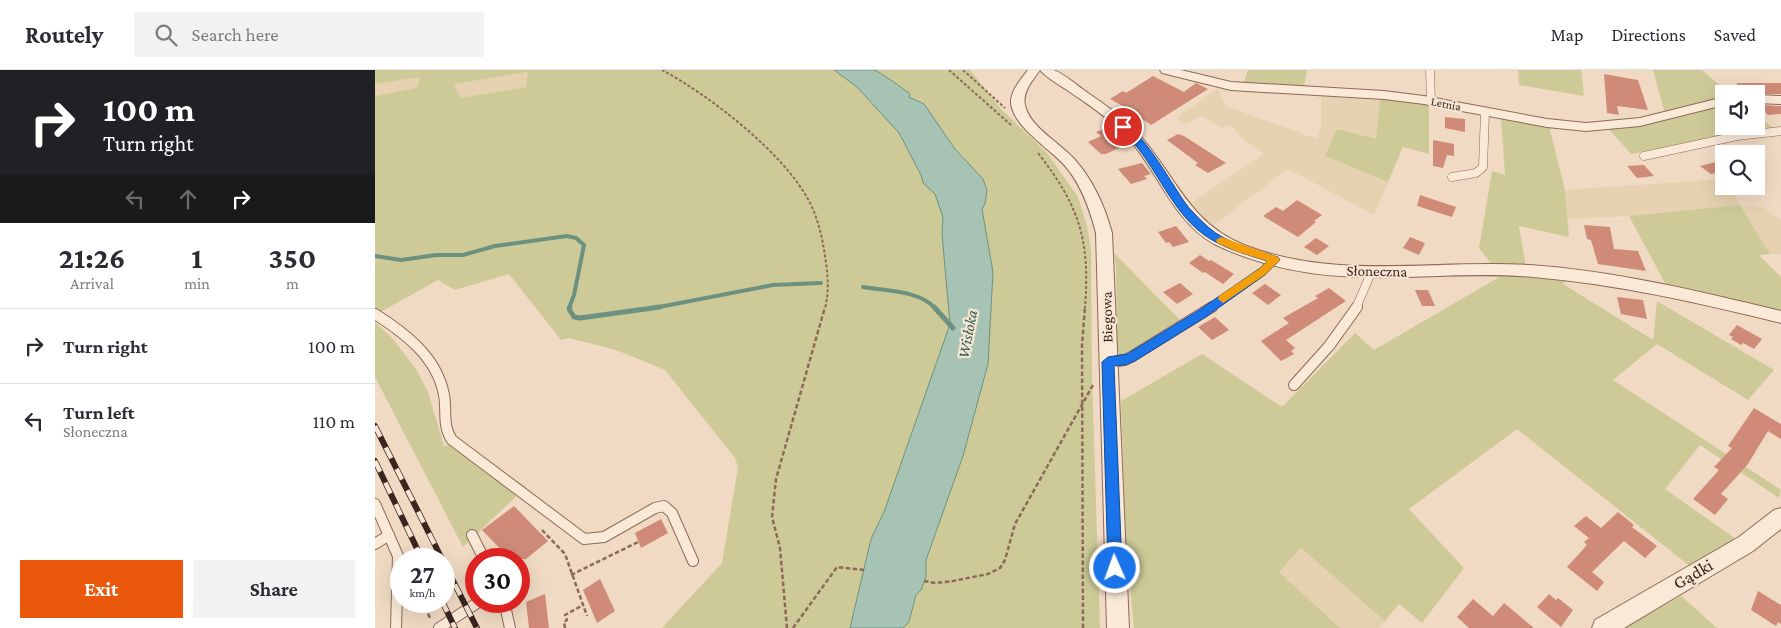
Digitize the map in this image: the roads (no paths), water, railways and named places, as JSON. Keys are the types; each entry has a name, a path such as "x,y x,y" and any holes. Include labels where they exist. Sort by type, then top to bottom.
{"street":[{"name":"Biegowa","path":"1034,70 1019,94 1017,100 1019,112 1071,164 1091,195 1102,224 1106,250 1108,362 1118,628"},
{"name":"Słoneczna","path":"1046,70 1110,116 1136,138 1186,210 1205,230 1219,240 1241,249 1275,260 1309,267 1371,273 1494,269 1583,276 1663,289 1781,317"},
{"name":"Letnia","path":"1166,70 1231,86 1384,95 1547,123 1586,127 1609,126 1663,118 1715,103"},
{"path":"1765,99 1781,100"},
{"name":"Gądki","path":"1603,628 1746,544 1781,517"}],"lane":[{"path":"1430,70 1431,102"},
{"path":"1452,177 1476,173 1483,167 1485,112"},
{"path":"1644,156 1737,136 1781,132"},
{"path":"1108,362 1125,360 1139,352 1211,308 1263,272 1275,260"},
{"path":"1294,385 1339,336 1366,292 1371,273"},
{"path":"375,314 391,323 416,344 432,365 444,393 447,430 452,440 584,539 604,537 655,508 664,506 672,514 693,561"},
{"path":"375,504 399,556 396,628"},
{"path":"375,544 389,535"},
{"path":"473,535 480,548"},
{"path":"439,628 465,611"},
{"path":"507,613 510,628"}],"water":[{"name":"Wisłoka","path":"834,70 874,70 910,94 909,97 924,104 955,149 983,179 987,190 985,204 982,209 993,272 988,364 963,456 926,560 926,577 921,590 916,595 909,622 903,628 850,628 871,539 884,512 950,324 942,234 943,217 935,194 923,183 921,175 899,133 857,87"}],"waterway":[{"path":"375,256 401,260 436,255 463,255 495,246 567,236 576,238 584,245 574,295 569,308"},
{"path":"657,307 773,285 821,283"},
{"path":"863,287 911,294 928,302 935,308"},
{"path":"570,307 569,309 574,317 580,318 657,307"},
{"name":"Wisłoka","path":"935,308 953,328"}],"railway":[{"path":"375,426 436,548"},
{"path":"375,461 417,548"},
{"path":"455,585 477,628"},
{"path":"448,613 455,628"}]}
